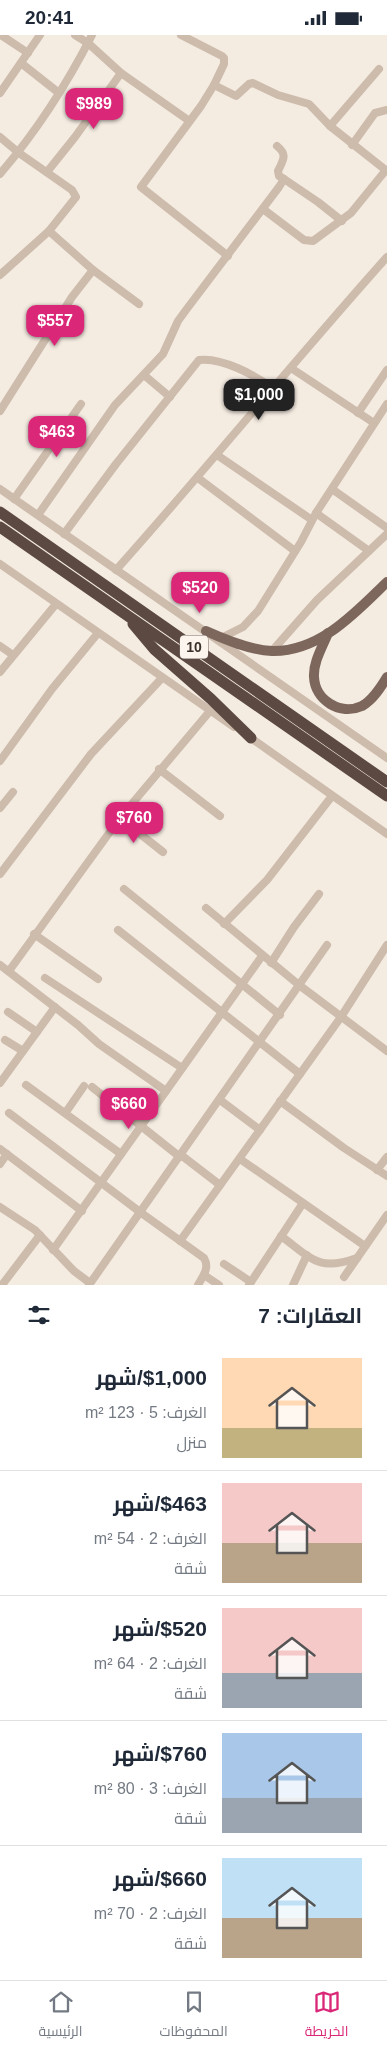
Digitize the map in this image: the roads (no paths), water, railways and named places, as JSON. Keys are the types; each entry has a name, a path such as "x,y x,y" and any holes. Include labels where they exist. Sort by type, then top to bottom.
{"highway":[{"name":"10","path":"0,512 387,782"},
{"name":"10","path":"0,527 387,796"},
{"path":"126,615 154,649 218,705 251,738"}],"main road":[{"path":"206,631 222,638 272,651 303,645 328,633 350,618 387,582"},
{"path":"328,633 316,663 314,679 319,693 330,704 344,709 360,707 375,695 387,677"}],"street":[{"path":"1,35 28,53"},
{"path":"0,93 40,35"},
{"path":"75,35 88,43 121,73 188,120"},
{"path":"0,174 18,153 59,93 92,35"},
{"path":"181,35 224,58 224,64 214,85 201,105 188,120 141,187 228,255"},
{"path":"20,63 59,93"},
{"path":"330,126 379,69"},
{"path":"47,172 121,73"},
{"path":"214,85 236,97 248,84 253,83 278,95 309,104 352,145 387,171 359,205 342,221 312,241 308,241 263,209"},
{"path":"352,145 374,113 387,110"},
{"path":"0,137 18,153 72,190 76,197 49,231 0,275"},
{"path":"277,145 284,155 284,161 278,173 342,221"},
{"path":"38,515 115,405 163,354 178,321 284,179"},
{"path":"49,231 93,270 139,304"},
{"path":"116,570 198,478 273,387 387,257"},
{"path":"0,411 72,297 93,270"},
{"path":"64,534 116,464 197,363 202,360 243,369 273,387"},
{"path":"291,368 374,423"},
{"path":"358,413 387,370"},
{"path":"144,375 170,397"},
{"path":"14,499 81,404"},
{"path":"222,638 243,627 255,615 374,423 385,413 387,404"},
{"path":"217,455 369,551"},
{"path":"198,478 295,551"},
{"path":"0,489 387,758"},
{"path":"332,489 387,528"},
{"path":"272,651 317,600 387,534"},
{"path":"0,564 387,834"},
{"path":"0,672 56,604"},
{"path":"0,761 52,689 98,633"},
{"path":"0,645 13,655"},
{"path":"0,874 91,754 162,678"},
{"path":"9,971 120,817 210,711"},
{"path":"159,769 220,816"},
{"path":"0,808 13,792"},
{"path":"224,923 267,880 332,796"},
{"path":"120,817 163,852"},
{"path":"124,889 280,1015"},
{"path":"271,963 294,927 319,894"},
{"path":"206,908 262,956 387,1051"},
{"path":"118,930 300,1074"},
{"path":"34,934 98,979"},
{"path":"0,1207 23,1221 40,1235 89,1284 328,945"},
{"path":"180,1241 341,1017 387,945"},
{"path":"53,1250 262,956"},
{"path":"0,965 78,1025 100,1045 166,1091"},
{"path":"45,978 182,1068"},
{"path":"0,1083 55,1007"},
{"path":"8,1012 36,1032"},
{"path":"5,1039 23,1051"},
{"path":"0,1068 8,1073"},
{"path":"26,1085 121,1154"},
{"path":"66,1113 88,1086 220,1185"},
{"path":"220,1100 260,1130"},
{"path":"280,1101 387,1176"},
{"path":"9,1113 140,1212 204,1257 207,1266 198,1285"},
{"path":"0,1164 3,1151 82,1211"},
{"path":"377,1170 387,1157"},
{"path":"240,1159 365,1246"},
{"path":"224,1264 250,1283 302,1203"},
{"path":"344,1277 387,1215"},
{"path":"2,1285 40,1235"},
{"path":"281,1237 319,1264 338,1264 357,1258"},
{"path":"293,1285 307,1255"},
{"path":"204,1275 219,1285"}]}
